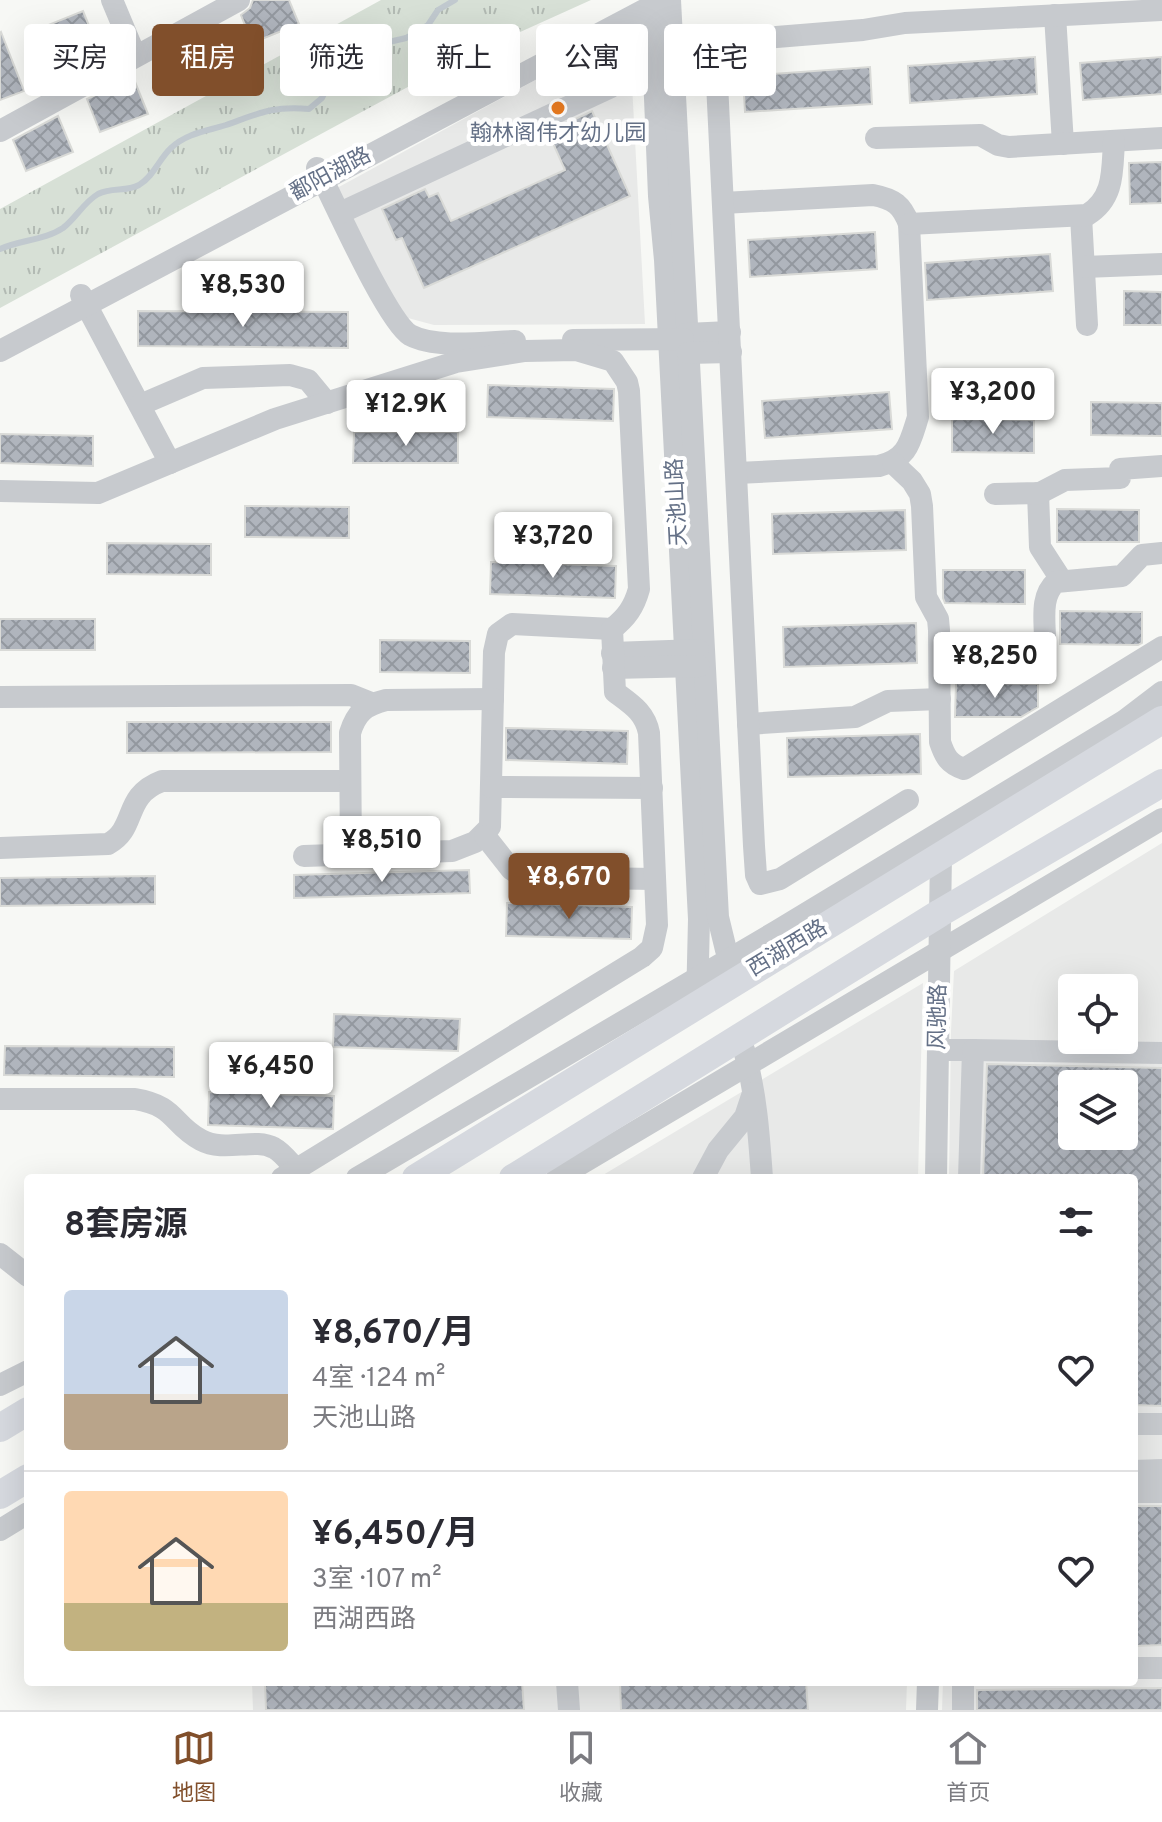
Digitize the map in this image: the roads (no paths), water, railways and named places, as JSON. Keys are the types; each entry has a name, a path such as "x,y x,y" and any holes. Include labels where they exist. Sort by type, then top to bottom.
{"main road":[{"name":"西湖西路","path":"422,1174 698,991 941,855 1162,720"},
{"path":"520,1174 744,1050 940,913 1162,783"},
{"path":"0,1428 24,1413"},
{"path":"0,1495 24,1480"}],"street":[{"path":"112,0 122,24"},
{"path":"136,54 239,0"},
{"name":"鄱阳湖路","path":"0,351 84,300 320,173 653,1"},
{"name":"天池山路","path":"653,1 683,341 695,659 698,991"},
{"path":"1055,9 1063,144"},
{"path":"908,800 780,879 760,884 755,861 716,62 730,44 764,38 1055,9 1162,10"},
{"path":"0,131 62,96"},
{"path":"340,213 592,96"},
{"path":"876,138 980,135 1009,147 1162,138"},
{"path":"909,224 1081,216 1098,208 1109,190 1114,141"},
{"path":"320,173 389,309 409,334 439,342 731,342"},
{"path":"723,203 873,195 895,202 903,209 909,224 918,417 903,454 893,463 879,466 737,473"},
{"path":"1081,216 1087,325"},
{"path":"1084,267 1162,264"},
{"path":"84,300 170,463"},
{"name":"鄱阳湖路","path":"0,336 84,300"},
{"path":"0,491 98,493 275,419 456,362 525,351 576,350 613,361 627,382 629,391 639,589 634,606 612,629 512,624 505,627 494,641 490,827 485,836 452,851 304,856"},
{"path":"140,405 203,378 290,375 308,380 327,403"},
{"path":"893,463 912,481 920,494 926,597 938,619 940,742 945,756 954,765 964,769 1162,647"},
{"path":"995,494 1038,493 1065,480 1120,478 1120,469 1162,466"},
{"path":"1038,493 1040,547 1062,581"},
{"path":"940,655 1024,655 1045,640 1049,587 1062,581 1122,576 1142,555 1162,553"},
{"path":"0,1099 135,1099 156,1102 200,1139 227,1147 261,1144 274,1148 289,1174 642,957 652,948 656,938 648,724 635,706 615,692 612,629"},
{"path":"612,661 695,659"},
{"name":"天池山路","path":"695,659 718,917 735,969"},
{"path":"735,969 1124,721 1162,692"},
{"path":"0,697 351,695 371,703"},
{"path":"351,855 350,733 362,709 371,703 386,700 493,699"},
{"path":"748,724 855,717 888,701 940,699"},
{"path":"0,848 108,844 123,831 137,796 162,781 349,781"},
{"path":"491,787 652,788"},
{"path":"563,1174 744,1050 939,950 1162,819"},
{"path":"485,836 511,869 523,877 655,879"},
{"name":"风驰路","path":"936,1174 941,855"},
{"path":"364,1174 698,991"},
{"path":"744,1050 754,1091 762,1174"},
{"path":"938,1050 1162,1053"},
{"path":"969,1174 973,1050"},
{"path":"705,1174 718,1150 745,1117 754,1091"},
{"path":"0,1254 24,1273"},
{"path":"0,1385 24,1373"},
{"path":"1138,1424 1162,1424"},
{"path":"1138,1471 1162,1470"},
{"path":"1138,1492 1162,1492"},
{"path":"0,1530 24,1515"},
{"path":"1138,1668 1162,1668"},
{"path":"567,1686 569,1710"},
{"path":"927,1710 928,1686"},
{"path":"963,1686 963,1710"}],"waterway":[{"path":"0,249 56,232 98,194 139,185 171,148 190,136 266,111 309,109 322,98 332,77 349,55 406,38 428,25 438,10 455,0"}],"place":[{"name":"翰林阁伟才幼儿园","path":"558,108"}]}
